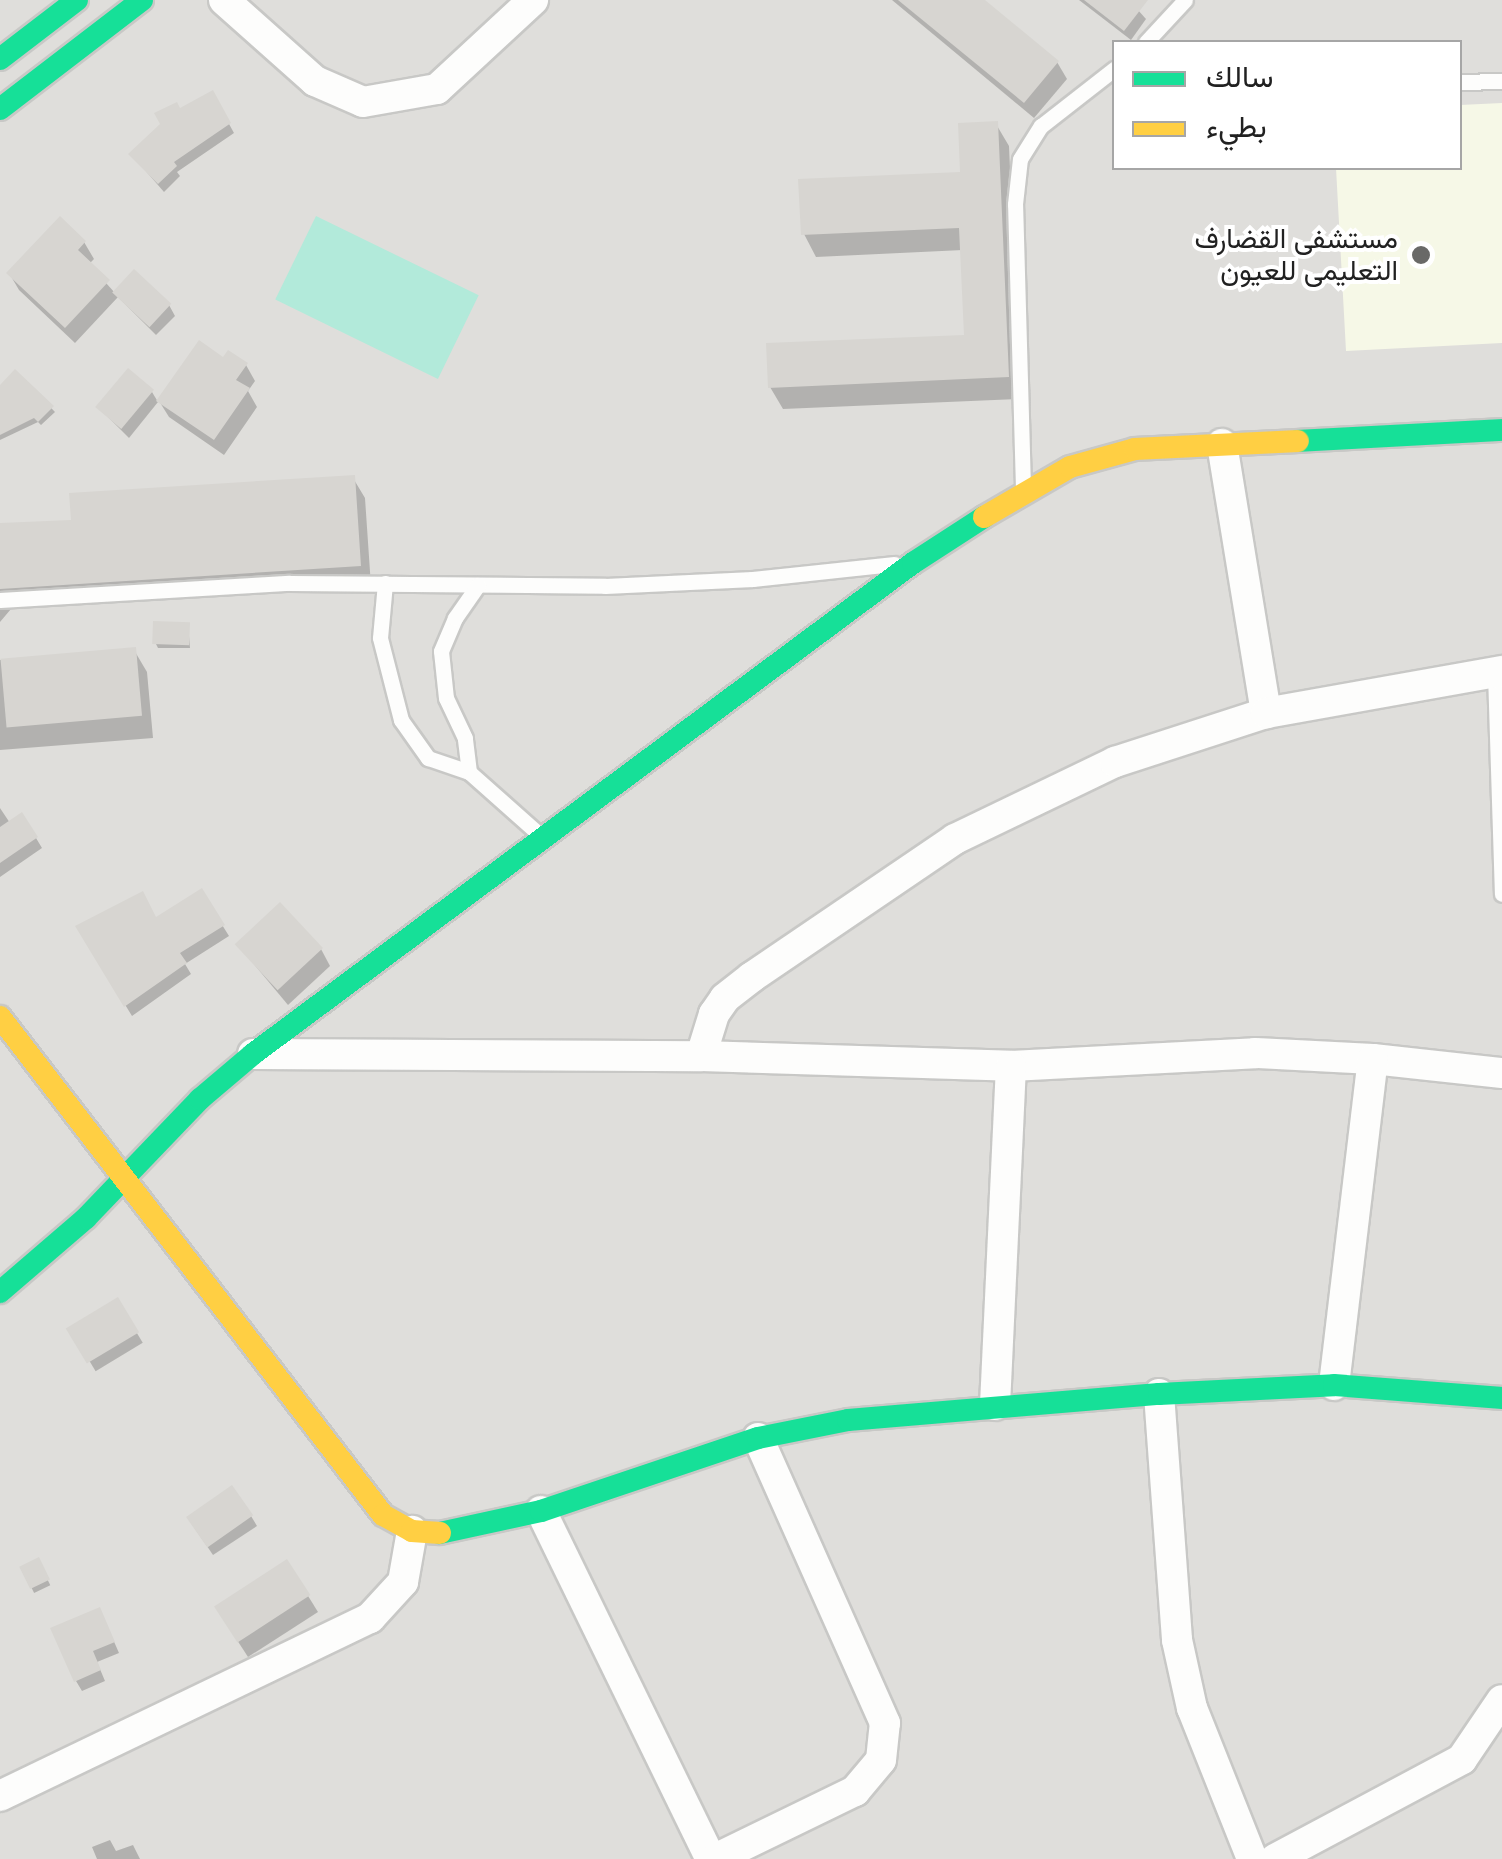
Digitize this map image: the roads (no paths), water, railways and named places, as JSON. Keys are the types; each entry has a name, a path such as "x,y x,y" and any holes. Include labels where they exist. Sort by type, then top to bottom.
{"street":[{"path":"0,59 43,13 76,0"},
{"path":"0,110 142,0"},
{"path":"224,0 315,80 363,102 438,90 534,0"},
{"path":"43,13 58,64"},
{"path":"0,1292 124,1180 200,1099 253,1054 913,563 1023,492 1070,467 1136,450 1502,430"},
{"path":"1222,444 1266,713"},
{"path":"701,1056 714,1014 725,998 955,839 1115,762 1266,713 1499,672"},
{"path":"0,1017 383,1515 412,1531 447,1534 540,1511 758,1438 848,1420 995,1405 1334,1385 1426,1388 1502,1398"},
{"path":"253,1054 701,1056 1011,1066 1255,1053 1373,1059 1502,1073"},
{"path":"1334,1385 1373,1059"},
{"path":"995,1405 1011,1066"},
{"path":"1159,1394 1177,1640 1192,1708 1252,1859"},
{"path":"540,1511 713,1859 855,1791 881,1760 885,1723 758,1438"},
{"path":"0,1796 370,1618 403,1582 412,1531"},
{"path":"1275,1859 1462,1760 1502,1700"}],"lane":[{"path":"1148,40 1186,0"},
{"path":"1023,492 1014,204 1020,159 1041,126 1112,72"},
{"path":"1462,82 1502,81"},
{"path":"0,600 290,583 753,580 913,563"},
{"path":"385,583 380,638 400,720 428,758 469,772 544,839"},
{"path":"469,772 465,738 446,698 441,651 455,618 478,584"},
{"path":"1499,672 1502,894"}],"place":[{"name":"مستشفى القضارف التعليمى للعيون","path":"1421,255"}]}
